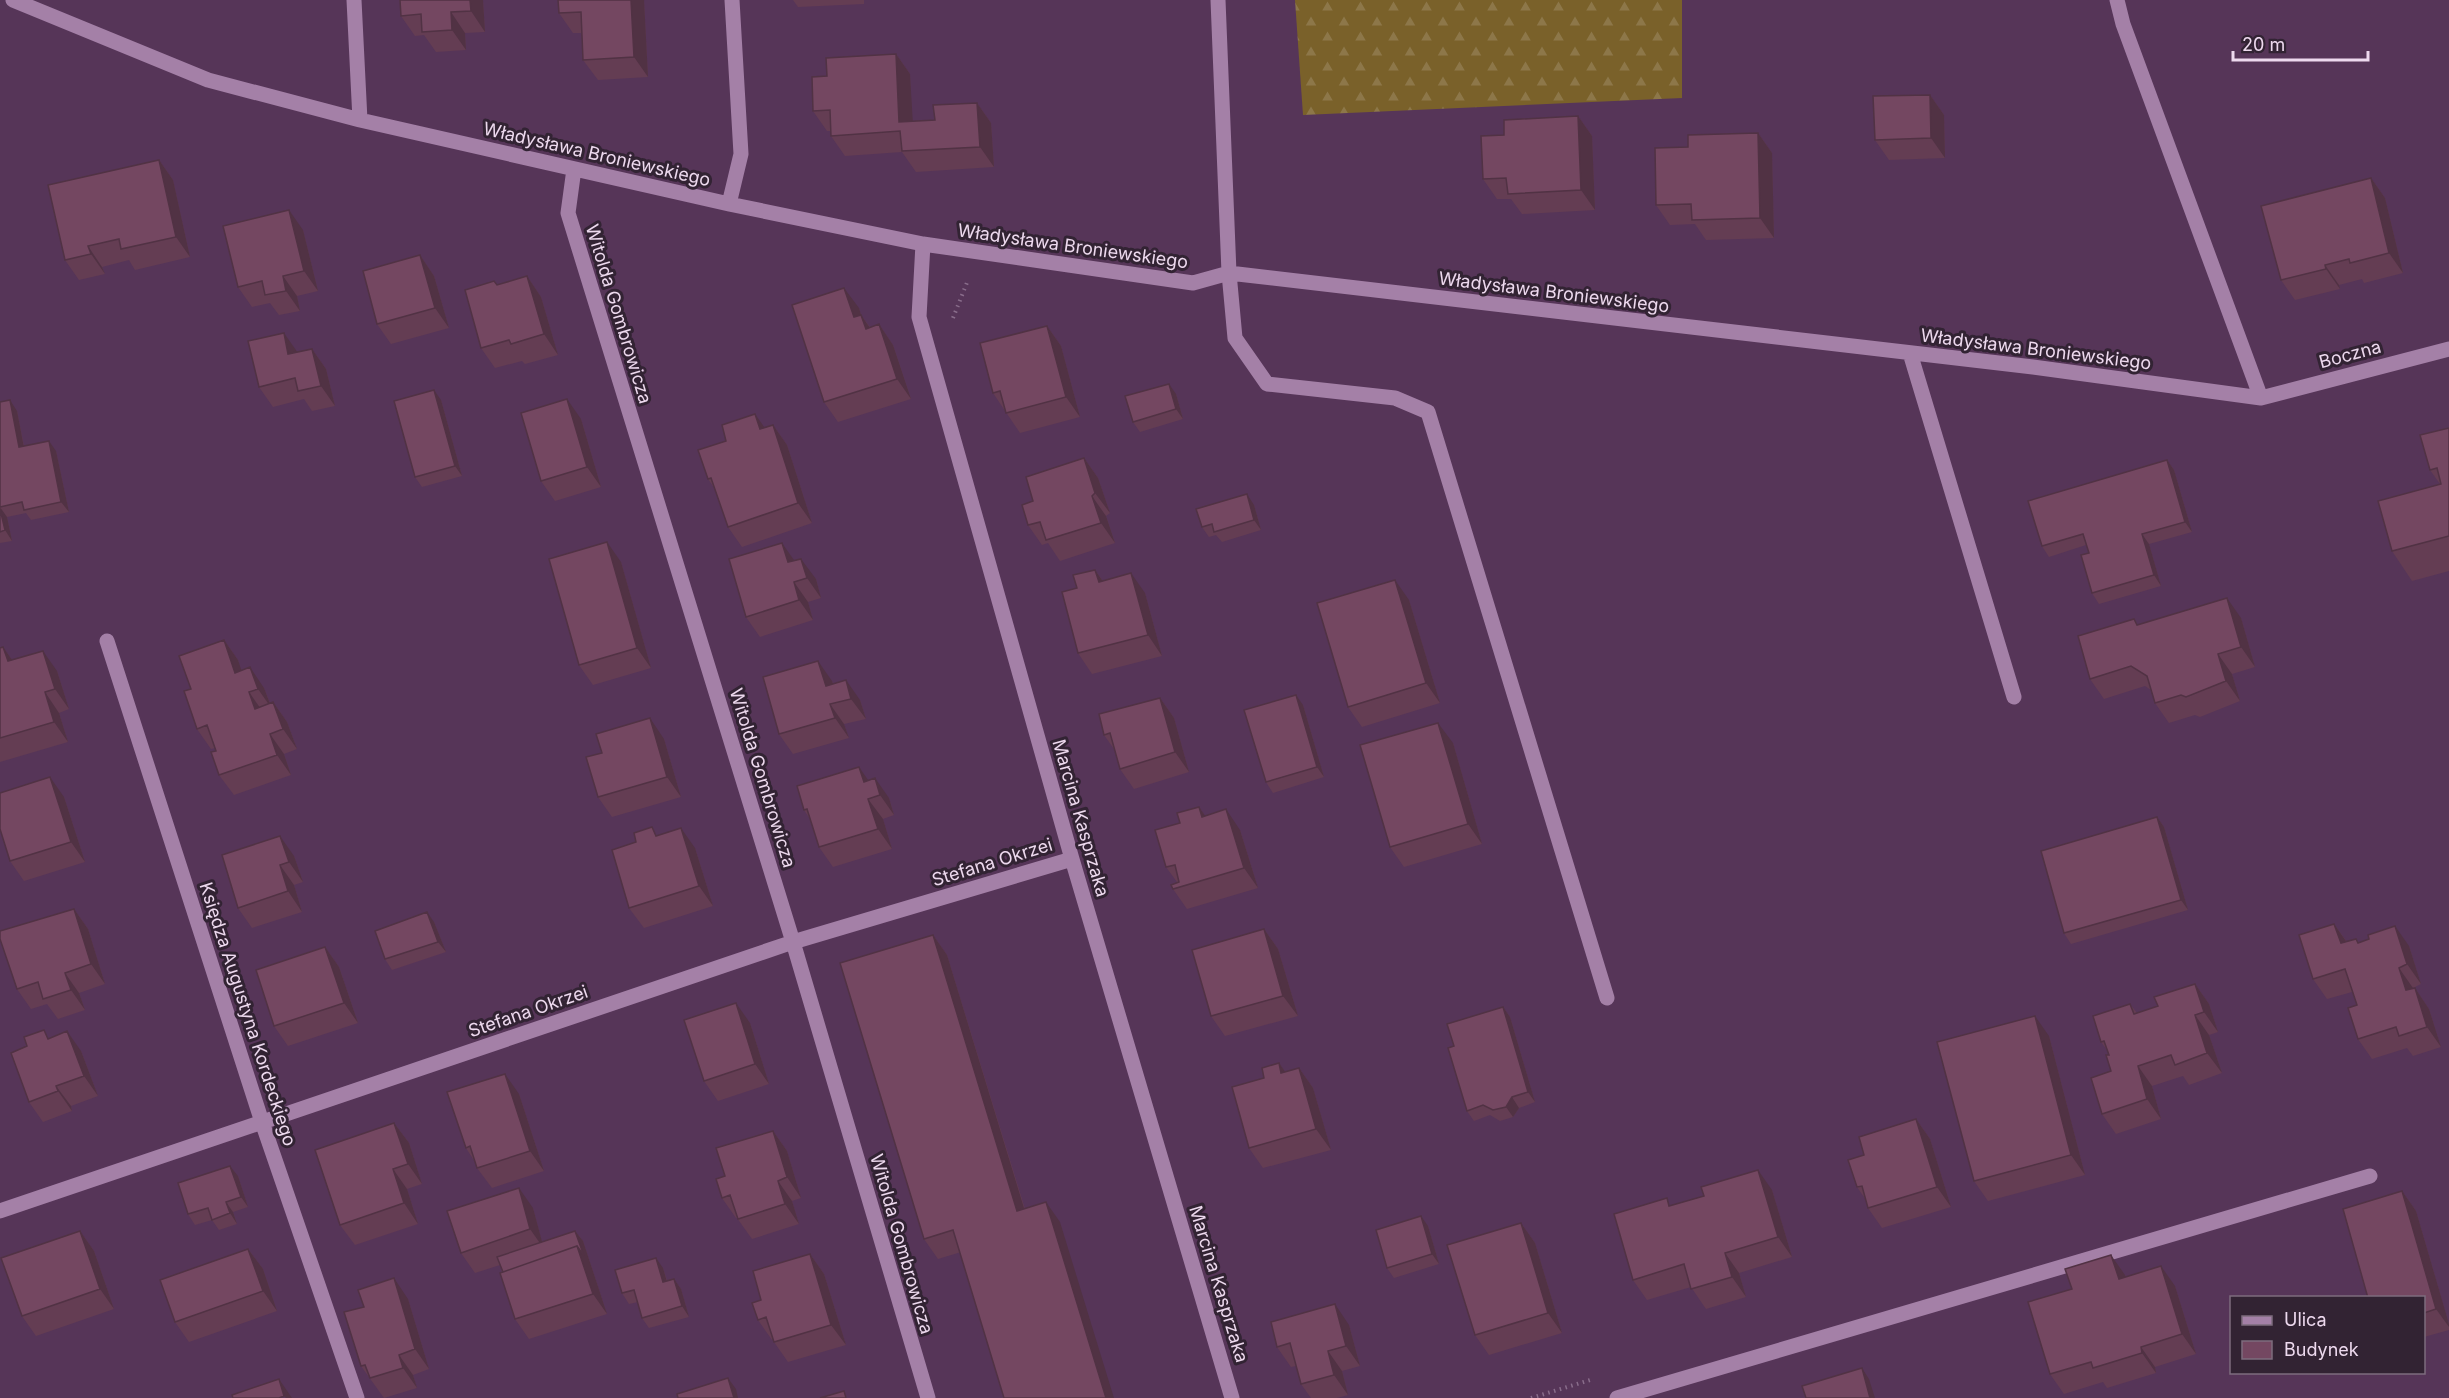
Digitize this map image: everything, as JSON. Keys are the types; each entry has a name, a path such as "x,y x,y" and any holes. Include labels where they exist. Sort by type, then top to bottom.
{"street":[{"name":"Władysława Broniewskiego","path":"13,0 208,80 360,120 574,170 923,244 1193,283 1229,273 1911,353 2261,398"},
{"path":"354,0 360,120"},
{"path":"729,204 741,154 732,0"},
{"path":"1218,0 1229,273 1235,338 1267,384 1395,398 1428,412 1607,998"},
{"path":"2117,0 2123,24 2261,398"},
{"name":"Witolda Gombrowicza","path":"574,170 568,213 793,942 927,1398"},
{"name":"Marcina Kasprzaka","path":"923,244 919,317 1072,859 1232,1398"},
{"name":"Boczna","path":"2261,398 2449,349"},
{"path":"1911,353 2014,697"},
{"name":"Księdza Augustyna Kordeckiego","path":"107,641 262,1122 357,1398"},
{"name":"Stefana Okrzei","path":"0,1211 793,942 1072,859"},
{"path":"1617,1398 2370,1176"}],"green space":[{"path":"1295,0 1682,0 1682,98 1303,115"}],"building":[{"path":"400,0 470,0 471,11 451,12 452,30 422,32 421,14 401,16"},
{"path":"558,0 631,0 634,57 583,60 581,12 559,13"},
{"path":"896,54 899,122 935,120 933,105 977,103 980,147 902,151 900,131 831,136 830,110 813,111 812,77 827,76 826,58"},
{"path":"1930,95 1931,138 1875,140 1873,96"},
{"path":"1578,116 1581,190 1508,194 1506,178 1483,179 1481,136 1504,135 1504,120"},
{"path":"1758,133 1760,218 1692,220 1691,204 1656,205 1655,148 1688,147 1688,135"},
{"path":"159,160 176,237 121,249 119,239 88,246 91,254 65,260 48,185"},
{"path":"2371,178 2389,253 2350,263 2349,259 2325,265 2326,269 2281,280 2261,206"},
{"path":"289,210 304,271 283,276 286,291 265,295 262,281 238,287 223,226"},
{"path":"420,255 435,308 377,324 363,271"},
{"path":"527,276 544,334 511,344 509,340 481,348 465,290 494,281 497,285"},
{"path":"844,288 854,317 861,315 866,329 879,324 897,379 824,402 792,305"},
{"path":"1047,326 1066,397 1006,413 1000,391 993,393 980,343"},
{"path":"284,333 288,354 312,349 321,386 298,391 295,378 259,387 248,341"},
{"path":"1169,384 1176,409 1133,422 1125,396"},
{"path":"434,390 455,466 415,477 394,401"},
{"path":"567,399 587,467 541,481 521,413"},
{"path":"10,400 19,447 49,441 61,502 24,510 22,502 0,507 0,402"},
{"path":"755,414 760,429 773,425 798,503 728,527 711,478 708,479 698,450 726,441 722,425"},
{"path":"2449,428 2449,536 2392,551 2378,501 2441,484 2437,468 2430,470 2420,435"},
{"path":"1084,458 1095,493 1092,496 1101,523 1046,540 1040,522 1028,525 1022,505 1033,501 1026,477"},
{"path":"2167,460 2185,522 2142,534 2154,575 2092,593 2081,555 2089,553 2083,534 2042,546 2028,501"},
{"path":"1247,494 1254,520 1214,532 1212,524 1202,527 1196,509"},
{"path":"0,509 5,530 0,532"},
{"path":"607,542 637,648 579,665 549,559"},
{"path":"782,543 788,562 801,559 807,578 794,582 799,600 746,617 729,559"},
{"path":"1095,570 1099,582 1131,573 1148,635 1078,653 1062,592 1077,588 1073,575"},
{"path":"1395,580 1426,683 1348,707 1317,603"},
{"path":"2227,598 2241,647 2218,654 2226,681 2186,697 2181,695 2155,703 2147,676 2131,666 2090,679 2078,636 2134,619 2137,625"},
{"path":"224,640 235,673 250,667 258,689 249,692 255,709 273,702 283,729 270,734 277,755 219,775 211,752 216,751 207,725 197,729 184,691 191,689 179,656"},
{"path":"3,647 8,661 43,651 55,689 45,692 54,722 0,738 0,648"},
{"path":"818,661 826,686 846,680 851,699 830,704 835,718 779,734 763,677"},
{"path":"1296,695 1317,767 1266,782 1244,710"},
{"path":"1160,698 1175,752 1120,769 1110,733 1104,735 1099,714"},
{"path":"650,718 667,777 598,797 586,757 602,753 596,734"},
{"path":"1438,723 1468,824 1390,847 1360,745"},
{"path":"859,767 864,782 875,778 880,795 868,799 878,829 819,847 797,786"},
{"path":"50,777 71,842 10,861 0,829 0,793"},
{"path":"1199,807 1202,817 1226,809 1244,868 1173,889 1171,885 1179,882 1175,865 1166,867 1155,830 1180,823 1177,813"},
{"path":"2157,817 2181,900 2064,933 2041,851"},
{"path":"652,827 656,836 681,828 699,886 629,908 612,850 636,842 634,833"},
{"path":"280,836 289,862 280,865 288,891 238,908 222,855"},
{"path":"74,909 91,964 65,973 71,990 43,999 38,982 17,989 0,939 0,931"},
{"path":"427,912 438,942 385,959 375,931"},
{"path":"2334,924 2341,943 2356,939 2358,943 2369,939 2368,935 2395,926 2407,964 2399,968 2406,990 2415,988 2427,1027 2399,1036 2396,1027 2358,1039 2348,1008 2357,1005 2345,969 2313,979 2299,935"},
{"path":"1264,929 1283,996 1211,1016 1192,950"},
{"path":"933,935 1017,1211 1046,1202 1106,1398 1004,1398 953,1230 924,1239 840,963"},
{"path":"325,947 344,1003 274,1026 256,970"},
{"path":"2195,984 2204,1012 2195,1015 2207,1053 2175,1065 2171,1055 2138,1066 2147,1099 2102,1114 2091,1078 2111,1071 2106,1055 2109,1055 2104,1041 2101,1042 2093,1016 2130,1004 2134,1014 2158,1006 2154,997"},
{"path":"736,1003 755,1064 704,1081 684,1020"},
{"path":"1503,1007 1528,1092 1512,1097 1506,1107 1493,1110 1483,1105 1467,1111 1448,1048 1454,1046 1447,1024"},
{"path":"2035,1016 2071,1155 1974,1181 1937,1042"},
{"path":"44,1030 48,1039 67,1031 84,1076 56,1086 58,1091 29,1102 11,1053 27,1046 24,1037"},
{"path":"1279,1063 1281,1073 1299,1068 1316,1129 1249,1148 1232,1087 1264,1078 1262,1068"},
{"path":"505,1074 530,1151 477,1168 470,1146 466,1148 447,1092"},
{"path":"1916,1119 1937,1187 1868,1208 1862,1186 1857,1187 1848,1160 1864,1155 1859,1137"},
{"path":"394,1123 408,1164 393,1169 404,1203 340,1225 315,1150"},
{"path":"773,1131 787,1177 778,1181 785,1204 738,1219 730,1195 722,1198 716,1179 725,1176 716,1148"},
{"path":"230,1166 241,1197 226,1202 230,1213 212,1220 208,1208 188,1214 178,1183"},
{"path":"1758,1170 1778,1237 1725,1253 1732,1277 1691,1289 1684,1264 1633,1280 1614,1214 1667,1198 1669,1206 1704,1196 1701,1187"},
{"path":"519,1188 530,1229 461,1253 447,1211"},
{"path":"2402,1191 2436,1309 2425,1313 2425,1296 2367,1296 2343,1209"},
{"path":"1421,1216 1432,1254 1387,1268 1376,1230"},
{"path":"1521,1223 1548,1313 1475,1335 1447,1245"},
{"path":"80,1231 100,1289 22,1316 1,1258"},
{"path":"575,1231 584,1256 577,1246 503,1272 497,1257"},
{"path":"577,1246 593,1294 515,1319 500,1273"},
{"path":"248,1249 263,1291 175,1322 160,1280"},
{"path":"810,1254 831,1325 774,1342 766,1317 758,1320 752,1303 761,1300 753,1271"},
{"path":"2111,1255 2119,1279 2161,1266 2182,1334 2141,1347 2142,1353 2093,1368 2091,1362 2050,1374 2028,1302 2072,1289 2065,1269"},
{"path":"656,1258 663,1282 674,1279 682,1306 642,1318 634,1290 622,1293 615,1270"},
{"path":"394,1278 415,1349 399,1355 403,1368 370,1378 365,1365 361,1366 344,1312 364,1307 358,1290"},
{"path":"1335,1304 1346,1346 1328,1351 1334,1375 1301,1384 1290,1343 1277,1347 1271,1322"},
{"path":"1862,1368 1870,1398 1806,1398 1802,1386"},
{"path":"728,1378 734,1398 678,1398 677,1394"},
{"path":"279,1379 284,1396 279,1398 233,1398 232,1395"},
{"path":"844,1391 846,1398 820,1398"}]}
